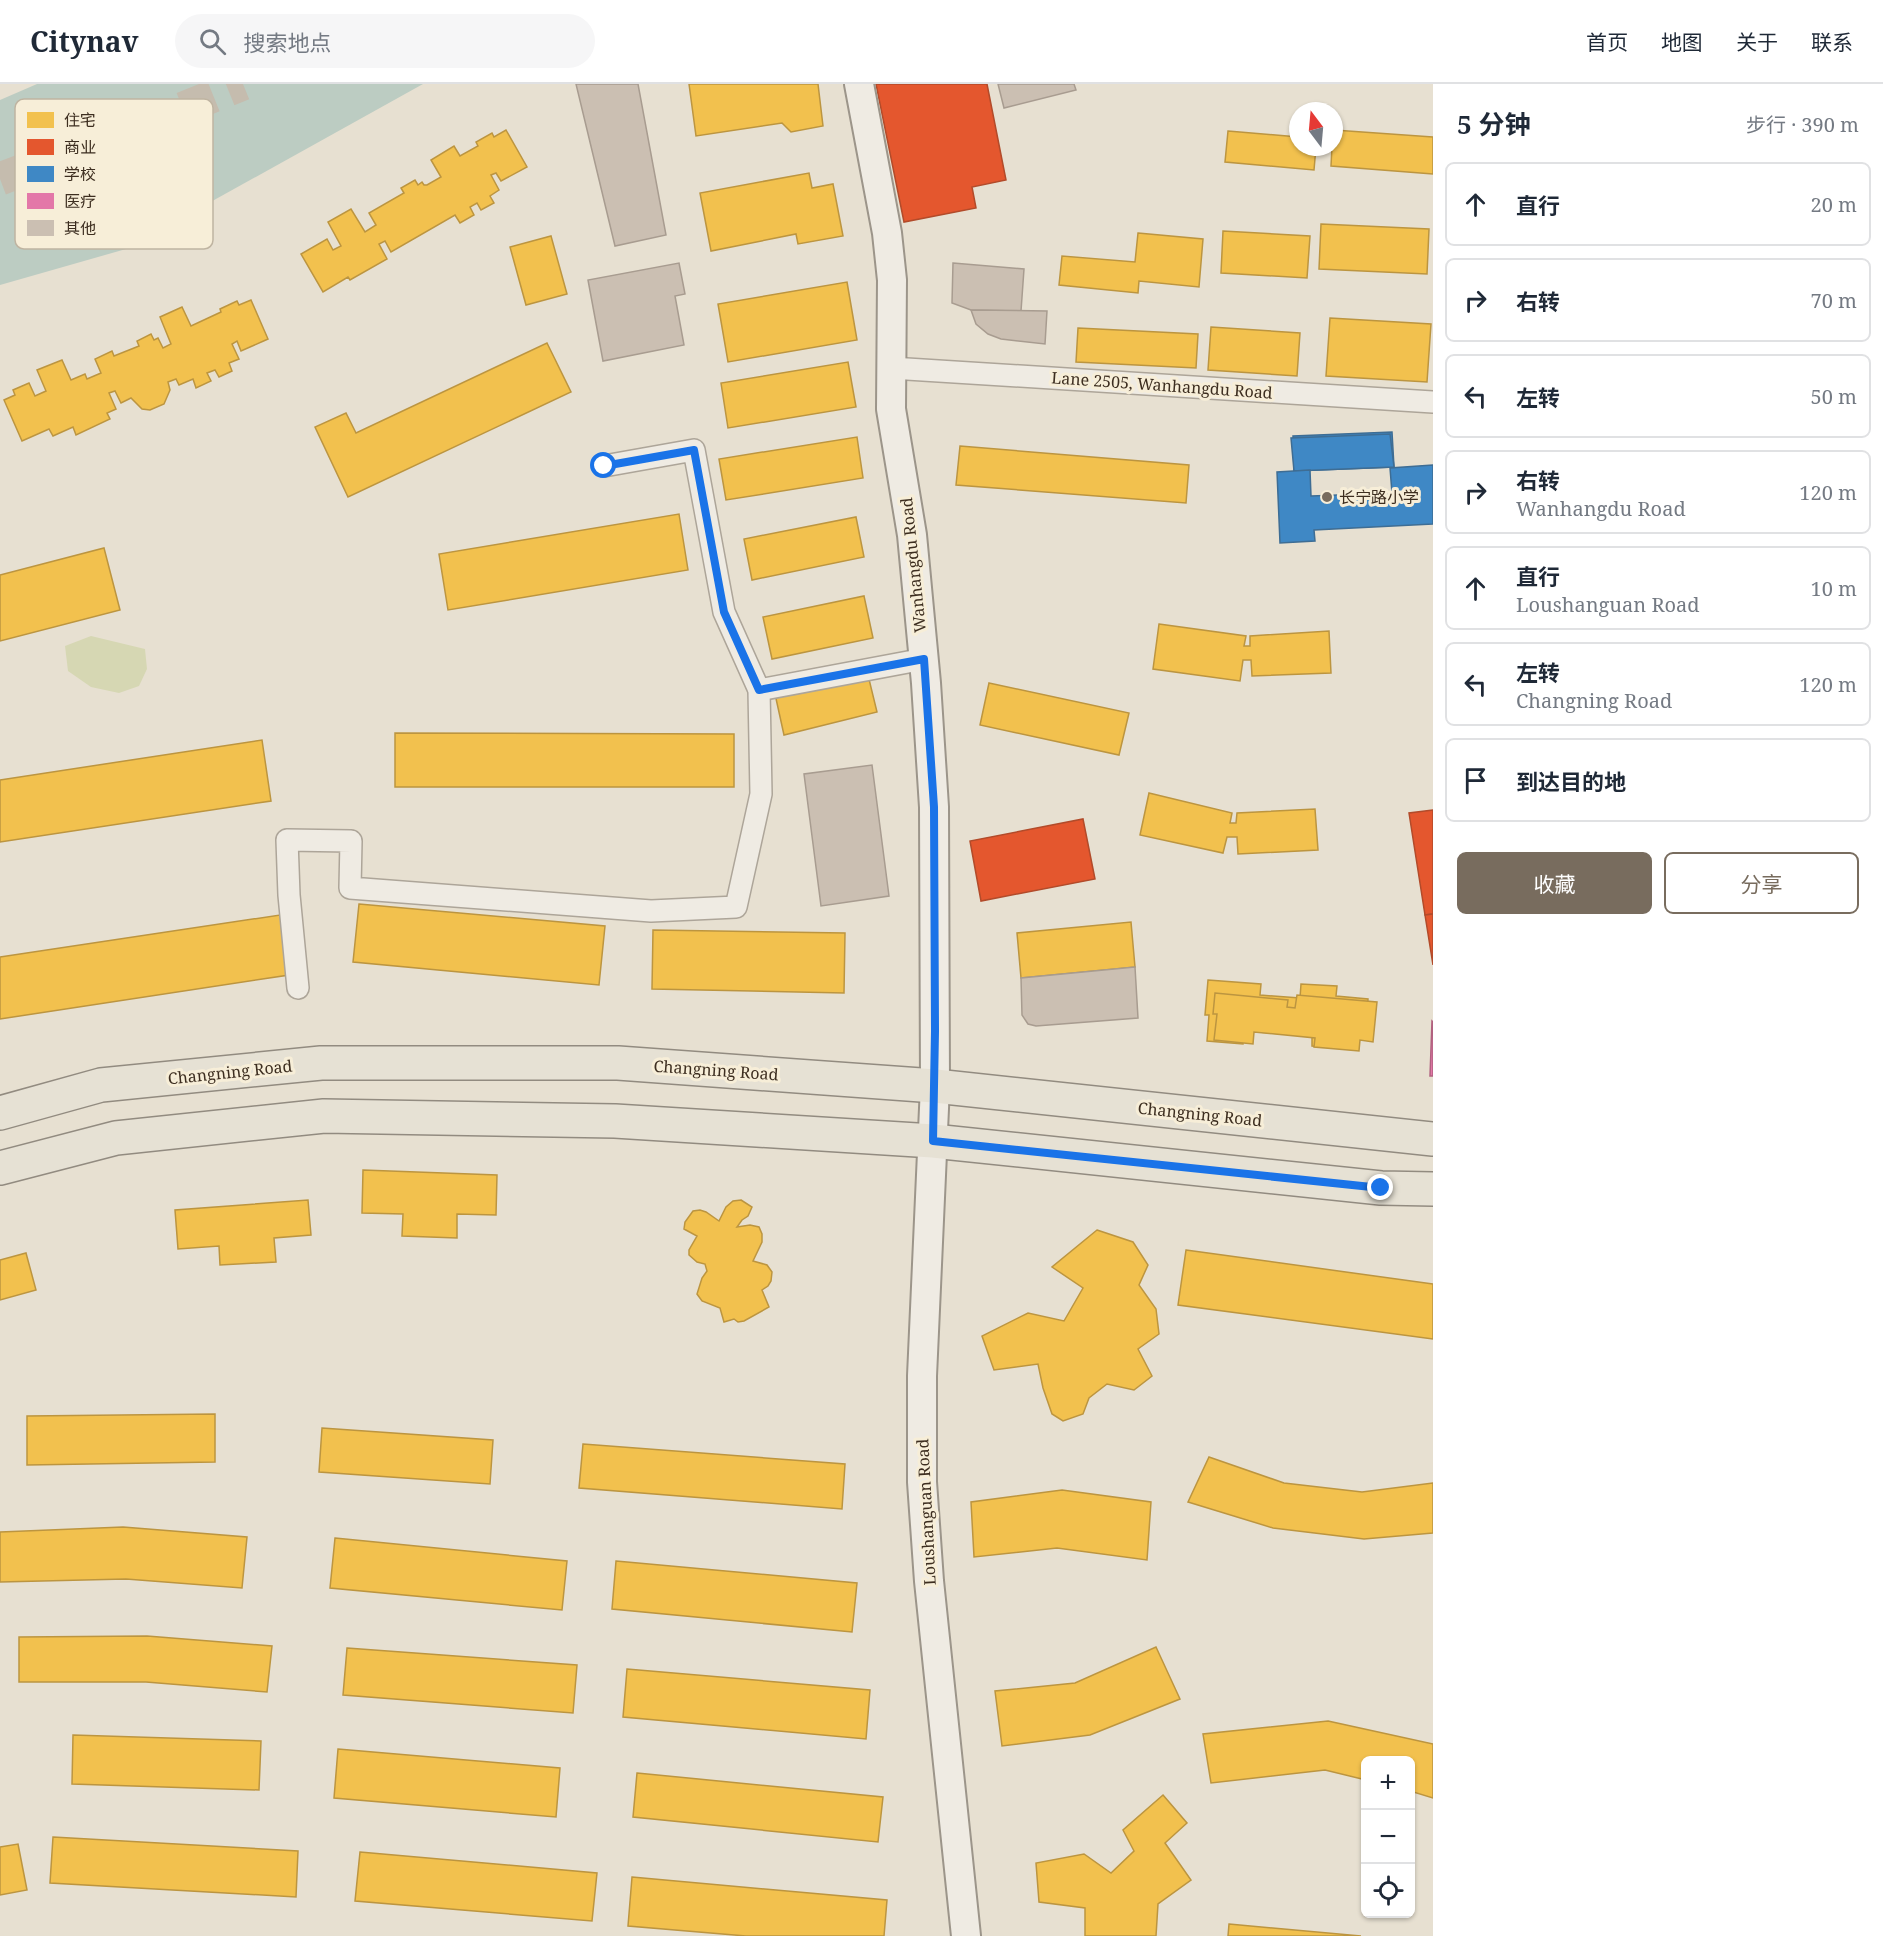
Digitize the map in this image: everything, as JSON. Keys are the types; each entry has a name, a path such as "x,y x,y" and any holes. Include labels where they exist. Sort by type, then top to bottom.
{"main road":[{"name":"Changning Road","path":"0,1113 101,1085 321,1063 618,1063 935,1086 1433,1139"},
{"path":"0,1168 116,1138 324,1116 615,1121 933,1141 1381,1188 1433,1189"}],"street":[{"name":"Wanhangdu Road","path":"860,84 887,232 892,280 891,409 912,535 924,659 934,807 935,1086"},
{"name":"Lane 2505, Wanhangdu Road","path":"891,368 1433,402"},
{"path":"298,988 289,896 287,840 351,841 350,888 651,910 736,907 761,794 759,690 724,612 694,450 604,466"},
{"path":"759,690 924,659"},
{"name":"Loushanguan Road","path":"935,1086 922,1376 922,1482 966,1936"}],"green space":[{"path":"91,636 145,649 147,669 139,686 119,693 91,687 68,671 65,646"}],"shaded area":[{"path":"37,84 423,84 213,201 213,99 15,99 15,249 126,249 0,285 0,100"}],"building: 住宅":[{"path":"689,84 818,84 823,126 791,132 782,123 696,136"},
{"path":"506,130 527,167 501,181 496,173 491,175 499,190 490,196 494,203 481,210 477,203 470,207 474,215 460,223 455,215 391,252 385,241 379,244 387,259 350,280 348,277 323,292 301,254 327,239 333,250 341,246 328,222 351,209 365,232 376,225 369,213 404,193 401,188 415,180 418,185 422,182 427,185 441,177 431,160 454,146 460,156 478,146 476,142 492,133 494,137"},
{"path":"1228,131 1289,136 1289,156 1315,156 1314,170 1225,162"},
{"path":"1343,131 1433,137 1433,174 1331,166 1332,156 1343,156"},
{"path":"809,173 812,188 833,184 843,236 798,244 796,234 711,251 700,193"},
{"path":"1321,224 1429,229 1427,274 1319,269"},
{"path":"1223,231 1310,236 1307,278 1221,273"},
{"path":"1138,233 1203,239 1199,287 1139,281 1138,293 1059,285 1062,256 1135,262"},
{"path":"551,236 567,294 526,305 510,247"},
{"path":"847,282 857,340 728,362 718,304"},
{"path":"251,300 268,339 241,351 237,341 232,344 239,359 229,363 232,371 219,377 215,370 207,373 211,381 196,388 193,379 179,385 176,379 168,382 170,390 164,404 150,410 142,409 131,398 121,403 115,391 109,393 116,409 107,413 110,419 76,435 73,427 53,436 49,429 22,441 4,400 15,395 13,390 29,383 35,396 46,391 37,370 62,360 71,380 85,374 87,379 101,373 95,359 112,351 114,356 139,346 137,341 151,334 154,340 158,338 163,348 171,344 160,317 182,307 191,326 221,312 220,309 237,301 239,305"},
{"path":"1330,318 1431,324 1427,382 1326,376"},
{"path":"1211,327 1300,333 1297,376 1208,370"},
{"path":"1078,328 1198,334 1196,368 1076,362"},
{"path":"547,343 571,392 348,497 315,427 346,413 356,433"},
{"path":"848,362 856,407 728,428 721,383"},
{"path":"857,437 863,478 726,500 719,459"},
{"path":"960,446 1189,465 1186,503 956,485"},
{"path":"679,514 688,570 448,610 439,554"},
{"path":"856,517 864,557 752,580 744,539"},
{"path":"104,548 120,610 0,641 0,575"},
{"path":"864,596 873,638 772,659 763,617"},
{"path":"1159,624 1246,636 1244,646 1250,646 1250,636 1329,631 1331,673 1252,676 1251,660 1243,660 1240,681 1153,669"},
{"path":"867,671 877,712 784,735 775,694"},
{"path":"989,683 1129,713 1119,755 980,725"},
{"path":"395,733 734,734 734,787 395,787"},
{"path":"262,740 271,801 0,842 0,780"},
{"path":"1149,793 1232,813 1230,823 1236,823 1237,813 1315,809 1318,850 1238,854 1237,837 1227,837 1223,853 1140,835"},
{"path":"359,904 605,926 599,985 353,962"},
{"path":"280,915 289,975 0,1019 0,957"},
{"path":"1131,922 1135,967 1021,978 1017,933"},
{"path":"653,930 845,933 844,993 652,989"},
{"path":"1208,980 1261,984 1260,995 1300,998 1301,984 1337,986 1336,996 1368,999 1365,1040 1351,1039 1350,1049 1312,1046 1312,1036 1244,1031 1243,1044 1207,1041 1209,1015 1205,1015"},
{"path":"1215,993 1288,1000 1287,1007 1295,1008 1297,995 1377,1002 1373,1042 1360,1040 1359,1051 1314,1047 1315,1038 1254,1032 1253,1044 1214,1040 1217,1014 1213,1014"},
{"path":"363,1170 497,1175 496,1215 457,1214 457,1238 402,1236 403,1214 362,1213"},
{"path":"308,1200 311,1235 274,1238 276,1262 220,1265 219,1246 178,1249 175,1210"},
{"path":"741,1200 752,1207 748,1216 737,1227 750,1225 759,1227 762,1242 753,1261 767,1265 772,1272 771,1281 762,1290 769,1307 744,1321 738,1322 734,1319 724,1322 720,1308 702,1301 697,1294 707,1271 705,1264 697,1262 689,1255 689,1250 697,1236 684,1229 685,1222 693,1211 706,1212 719,1221 726,1207 733,1201"},
{"path":"1097,1230 1133,1242 1148,1265 1139,1285 1156,1309 1159,1334 1138,1349 1152,1376 1134,1390 1107,1384 1089,1398 1083,1414 1063,1421 1052,1414 1038,1364 994,1370 982,1336 1028,1313 1064,1321 1083,1288 1052,1267"},
{"path":"1186,1250 1433,1284 1433,1339 1178,1305"},
{"path":"26,1253 36,1290 0,1300 0,1260"},
{"path":"215,1414 215,1462 27,1465 27,1416"},
{"path":"322,1428 493,1440 490,1484 319,1472"},
{"path":"583,1444 845,1464 842,1509 579,1488"},
{"path":"1209,1457 1284,1483 1362,1492 1433,1483 1433,1533 1364,1539 1273,1528 1188,1502"},
{"path":"1062,1490 1151,1502 1147,1560 1057,1548 974,1557 971,1502"},
{"path":"123,1527 247,1537 242,1588 126,1579 0,1582 0,1532"},
{"path":"335,1538 567,1561 562,1610 330,1588"},
{"path":"616,1561 857,1583 852,1632 612,1609"},
{"path":"147,1636 272,1646 267,1692 146,1682 19,1682 19,1637"},
{"path":"1156,1647 1180,1699 1090,1735 1002,1746 995,1691 1075,1683"},
{"path":"347,1648 577,1665 573,1713 343,1695"},
{"path":"627,1669 870,1690 866,1739 623,1717"},
{"path":"1328,1721 1433,1744 1433,1798 1415,1793 1415,1756 1361,1756 1361,1779 1325,1770 1211,1783 1203,1734"},
{"path":"73,1735 261,1741 259,1790 72,1784"},
{"path":"338,1749 560,1768 556,1817 334,1798"},
{"path":"637,1773 883,1797 878,1842 633,1817"},
{"path":"1163,1795 1187,1823 1165,1843 1191,1880 1158,1904 1156,1936 1085,1936 1085,1908 1039,1902 1036,1863 1084,1854 1111,1873 1134,1851 1123,1830"},
{"path":"53,1837 298,1851 296,1897 50,1883"},
{"path":"18,1844 27,1890 0,1895 0,1847"},
{"path":"360,1852 597,1873 592,1921 355,1901"},
{"path":"632,1877 887,1900 884,1936 746,1936 628,1926"},
{"path":"1229,1924 1361,1936 1228,1936"}],"building: 商业":[{"path":"876,84 987,84 1006,180 972,187 976,208 904,222"},
{"path":"1433,810 1433,914 1425,915 1409,813"},
{"path":"1083,819 1095,879 981,901 970,841"},
{"path":"1433,914 1433,965 1425,915"}],"building: 学校":[{"path":"1392,432 1394,467 1294,471 1293,436"},
{"path":"1390,434 1394,467 1294,471 1291,438"},
{"path":"1433,465 1433,524 1314,530 1315,541 1280,543 1277,472 1310,470 1311,496 1392,493 1390,468"}],"building: 医疗":[{"path":"1432,1021 1433,1076 1430,1076"}],"building: 其他":[{"path":"576,84 638,84 666,235 615,246"},
{"path":"998,84 1074,84 1076,90 1004,108"},
{"path":"679,263 685,294 675,296 684,345 603,361 588,280"},
{"path":"953,263 1024,269 1021,311 971,310 952,303"},
{"path":"971,310 1047,311 1045,344 1001,339 988,334 976,324"},
{"path":"872,765 889,896 821,906 804,774"},
{"path":"1135,967 1138,1018 1036,1026 1028,1024 1022,1015 1021,978"}],"tunnel":[{"path":"206,99 243,84"},
{"path":"0,179 15,173"}],"place":[{"name":"长宁路小学","path":"1327,497"}],"route":[{"path":"604,466 694,450 724,612 759,690 924,659 934,807 933,1141 1381,1188"}]}
